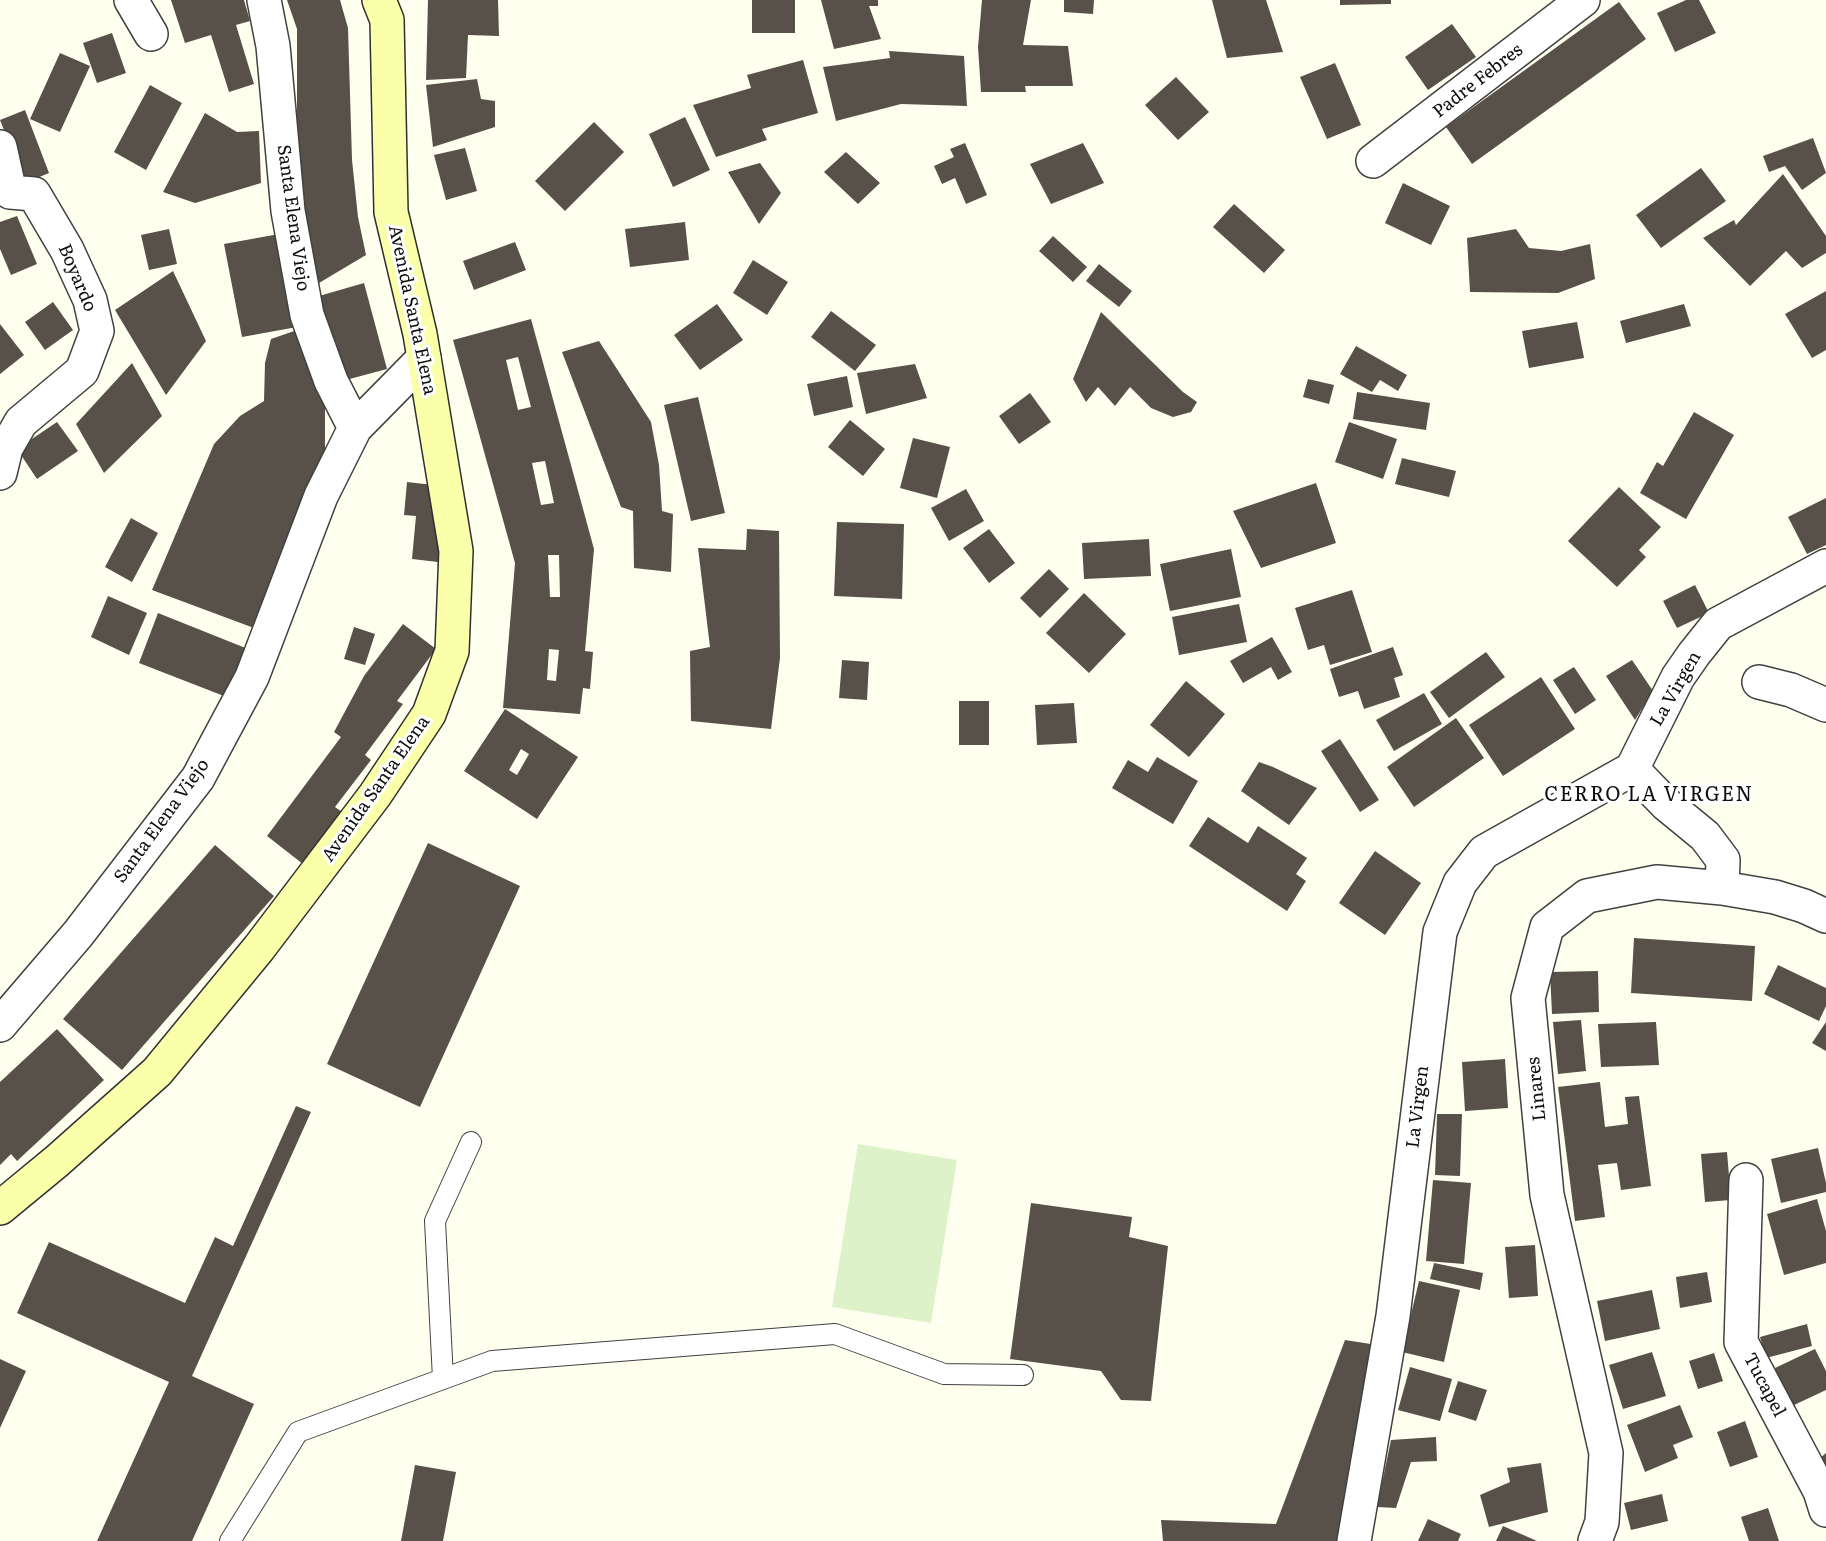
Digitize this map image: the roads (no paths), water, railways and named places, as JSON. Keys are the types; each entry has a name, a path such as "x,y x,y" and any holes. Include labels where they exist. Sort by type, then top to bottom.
{"street":[{"path":"131,0 151,34"},
{"name":"Santa Elena Viejo","path":"264,0 273,46 288,211 307,315 331,381 355,428"},
{"name":"Avenida Santa Elena","path":"0,1208 157,1072 260,948 375,795 429,714 452,651 456,551 424,358 391,212 387,20 379,0"},
{"name":"Padre Febres","path":"1373,161 1583,0"},
{"name":"Boyardo","path":"0,147 10,192 34,194 67,250 90,300 97,331 82,371 21,422 6,448 0,473"},
{"name":"Santa Elena Viejo","path":"0,1025 78,934 198,777 252,677 321,496 355,428 424,358"},
{"name":"La Virgen","path":"1354,1541 1392,1316 1440,932 1460,883 1484,852 1632,769 1678,677 1718,624 1826,566"},
{"path":"1759,681 1791,690 1826,705"},
{"path":"1632,769 1666,804 1705,836 1723,860 1722,888"},
{"name":"Linares","path":"1595,1541 1602,1522 1606,1453 1547,1195 1527,998 1547,927 1587,896 1657,882 1722,888 1775,897 1826,916"},
{"name":"Tucapel","path":"1746,1180 1741,1342 1820,1491 1826,1509"}],"lane":[{"path":"443,1379 435,1221 471,1142"},
{"path":"230,1541 298,1431 492,1361 835,1334 944,1374 1023,1376"}],"district":[{"name":"CERRO LA VIRGEN","path":"1649,795"}]}
